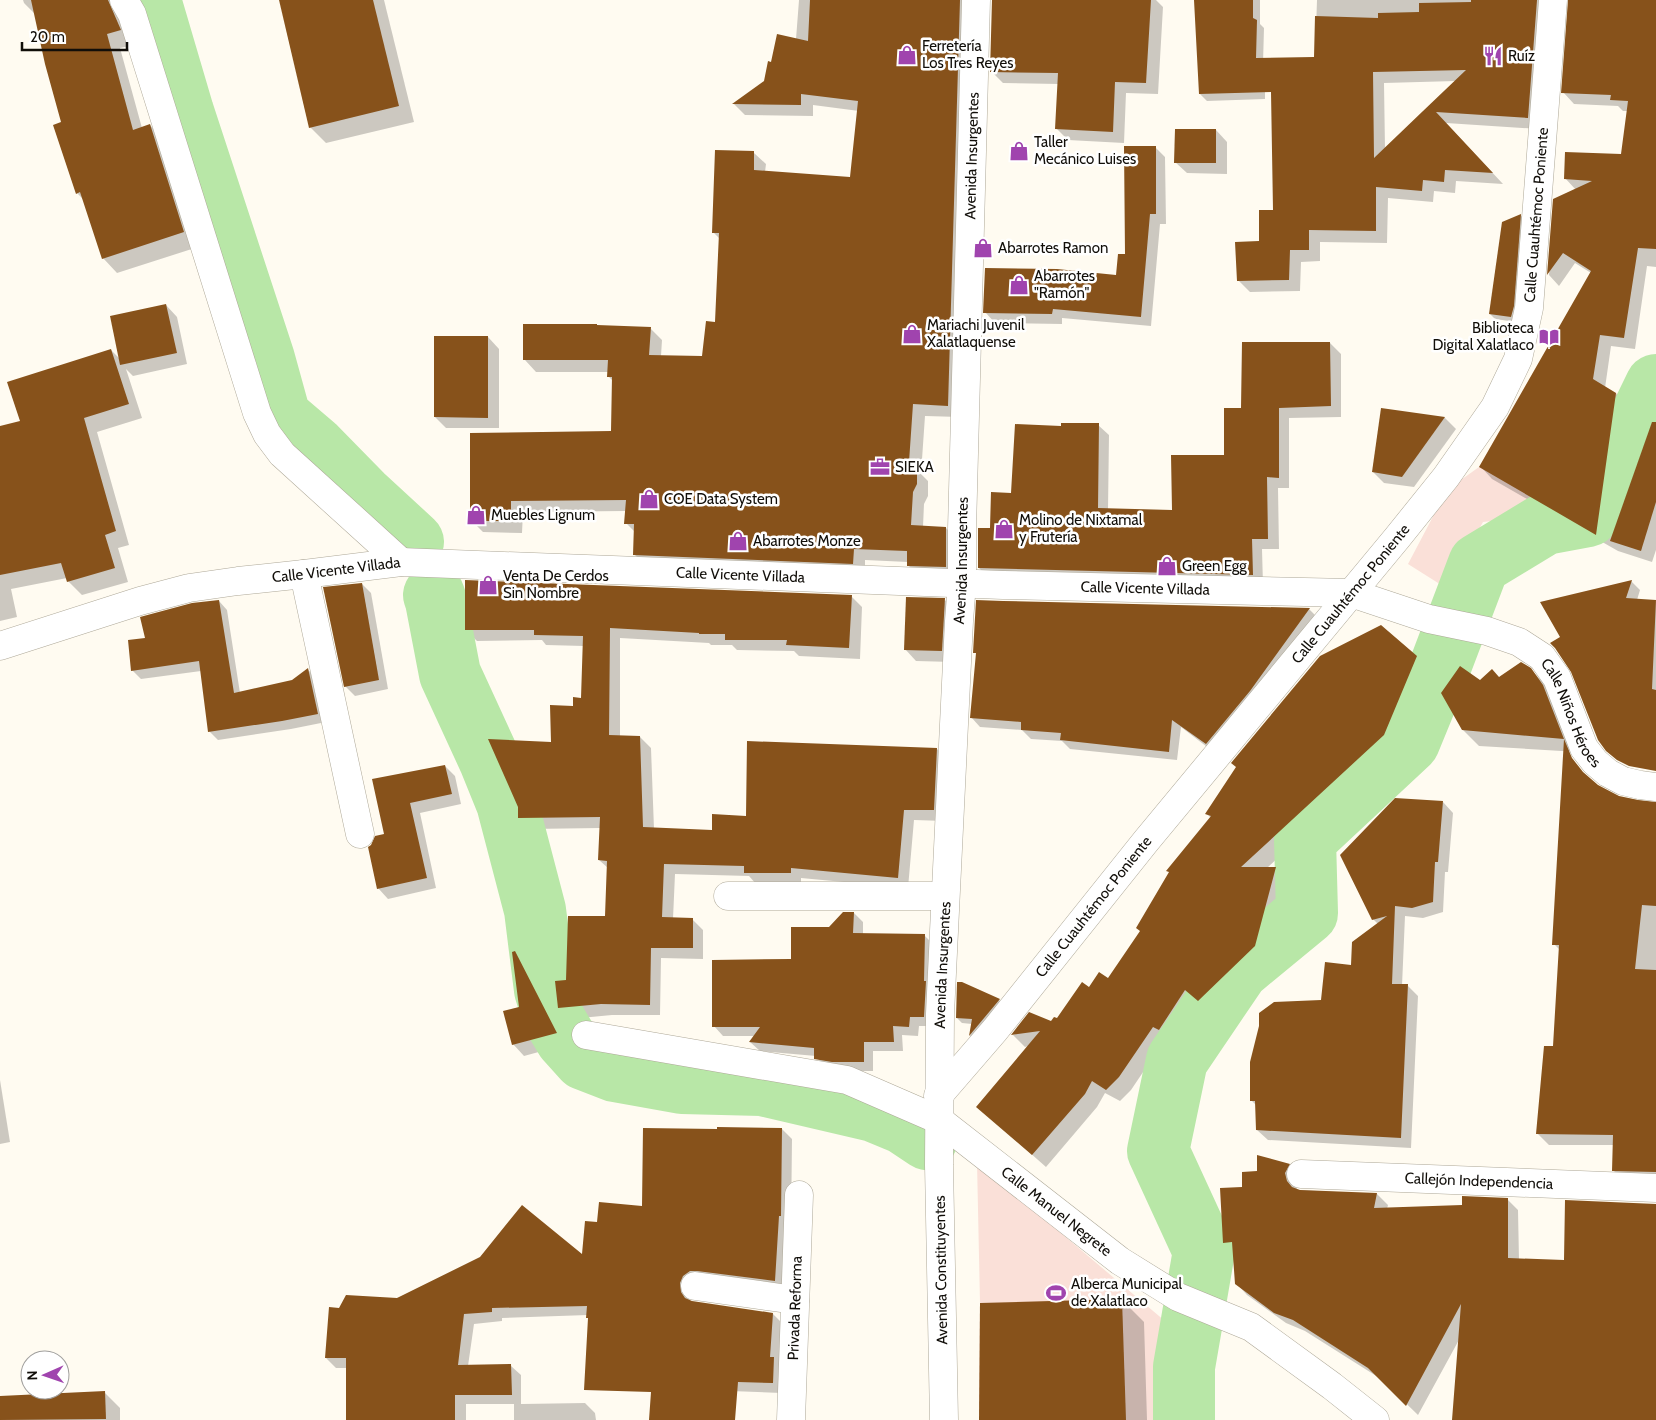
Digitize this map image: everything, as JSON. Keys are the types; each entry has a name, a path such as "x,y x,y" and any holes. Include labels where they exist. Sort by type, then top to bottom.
{"street":[{"path":"124,0 132,14 257,413 267,434 282,454 401,562"},
{"name":"Avenida Insurgentes","path":"938,1108 945,896 962,583 976,0"},
{"name":"Calle Cuauhtémoc Poniente","path":"938,1108 995,1030 1146,841 1446,477 1495,407 1518,359 1529,308 1553,0"},
{"name":"Calle Vicente Villada","path":"0,646 140,600 190,588 238,580 401,562 1003,585 1351,593 1429,619 1487,631"},
{"path":"304,574 360,834"},
{"name":"Calle Niños Héroes","path":"1487,631 1519,642 1542,657 1557,678 1584,748 1595,762 1608,773 1623,781 1656,786"},
{"path":"728,896 945,896"},
{"name":"Calle Manuel Negrete","path":"586,1035 847,1080 938,1108 1120,1261 1178,1298 1251,1327 1375,1420"},
{"name":"Avenida Constituyentes","path":"938,1108 944,1420"},
{"name":"Callejón Independencia","path":"1301,1174 1656,1188"},
{"name":"Privada Reforma","path":"792,1420 799,1195"},
{"path":"695,1286 795,1300"}],"shaded area":[{"path":"1545,352 1625,398 1597,474 1559,513 1483,522 1446,588 1408,564 1447,490 1479,467"},
{"name":"Alberca Municipal de Xalatlaco","path":"977,1162 1172,1327 1160,1420 979,1420 980,1303"}],"building":[{"path":"31,0 108,0 121,30 107,34 133,130 150,124 184,232 102,259 80,192 76,194 53,125 61,122 45,64"},
{"path":"279,0 373,0 399,106 309,128"},
{"path":"810,0 960,0 948,406 913,404 909,462 917,468 917,484 913,492 911,525 946,527 946,567 907,566 907,551 854,549 853,564 633,555 634,524 624,524 626,500 511,501 511,521 470,521 470,433 611,431 612,377 607,377 608,360 523,360 523,324 597,324 651,327 649,355 702,356 706,321 715,322 719,233 712,233 715,150 754,151 754,170 850,177 858,101 801,94 801,105 732,104 764,81 768,61 771,62 777,34 808,41"},
{"path":"992,0 1151,0 1146,83 1115,82 1113,132 1055,129 1058,73 990,72"},
{"path":"1194,0 1253,0 1253,18 1257,20 1256,58 1314,57 1315,16 1378,18 1378,13 1419,12 1419,3 1471,2 1471,0 1537,0 1528,118 1436,112 1493,173 1445,170 1444,182 1423,180 1422,191 1376,187 1376,231 1309,230 1309,250 1290,250 1289,280 1237,281 1235,242 1259,241 1259,210 1273,210 1271,92 1199,94","holes":["1466,70 1374,158 1373,72"]},
{"path":"1568,0 1656,0 1656,249 1638,248 1624,338 1600,335 1593,379 1616,393 1596,535 1479,467 1591,271 1563,253 1547,275 1553,199 1592,181 1564,179 1565,152 1621,154 1628,101 1610,100 1611,95 1561,93"},
{"path":"1175,129 1216,129 1216,163 1174,163"},
{"path":"1124,146 1156,146 1156,214 1150,214 1141,317 1053,309 1052,314 983,313 985,268 1057,269 1116,275 1118,254 1125,254"},
{"path":"1521,214 1514,306 1511,317 1489,314 1502,222"},
{"path":"166,304 177,353 120,365 110,316"},
{"path":"434,336 488,336 488,418 434,417"},
{"path":"1242,342 1330,342 1331,406 1279,408 1279,478 1267,477 1268,539 1252,539 1253,575 978,568 978,528 990,528 991,492 1011,493 1015,424 1061,426 1061,423 1099,423 1098,508 1172,510 1171,455 1224,455 1224,408 1241,408"},
{"path":"111,349 129,404 84,418 116,531 105,535 115,568 67,582 61,563 0,575 0,426 20,421 7,382"},
{"path":"1381,408 1445,417 1402,477 1372,472"},
{"path":"1652,422 1656,422 1656,502 1641,551 1610,541"},
{"path":"465,580 852,595 849,648 786,645 787,640 725,640 725,634 610,628 609,735 640,736 643,827 712,830 712,814 746,816 747,741 937,748 934,810 904,810 898,878 791,868 791,873 744,873 744,866 664,864 662,917 693,918 693,948 651,948 650,1005 601,1004 558,1008 555,981 566,980 568,916 605,916 607,861 598,860 600,817 518,818 518,807 488,739 551,742 550,705 573,706 573,697 581,698 583,636 534,635 534,630 465,630"},
{"path":"1632,580 1626,598 1656,600 1652,689 1656,690 1656,771 1629,766 1617,760 1606,751 1598,740 1571,672 1550,643 1560,637 1540,602"},
{"path":"362,583 379,680 344,687 323,587"},
{"path":"906,597 945,598 942,651 904,650"},
{"path":"219,600 234,693 292,680 308,668 318,714 208,732 199,661 131,671 128,640 145,638 140,617 192,603"},
{"path":"976,600 1310,608 1250,691 1206,744 1172,720 1169,752 1060,740 1061,733 1021,730 1021,722 970,718 976,653 973,653"},
{"path":"1381,625 1417,656 1384,735 1241,867 1276,867 1255,946 1198,1001 1185,990 1159,1030 1153,1027 1119,1077 1106,1090 1092,1081 1085,1094 1032,1155 976,1107 1040,1031 1011,1035 1029,1012 1051,1021 1054,1017 1057,1018 1082,982 1089,987 1099,972 1108,978 1140,931 1136,928 1169,872 1166,871 1211,816 1205,814 1236,767 1231,763 1320,656"},
{"path":"1521,662 1531,668 1543,685 1564,739 1462,730 1441,693 1460,666 1480,680 1492,669 1499,677"},
{"path":"1564,739 1572,758 1583,772 1598,785 1619,796 1656,802 1656,906 1642,905 1635,969 1656,970 1656,1172 1612,1171 1613,1135 1536,1134 1544,1046 1553,1046 1559,945 1552,945"},
{"path":"445,765 452,794 410,803 427,878 377,889 368,847 375,836 384,834 372,779"},
{"path":"1395,798 1443,801 1438,862 1435,862 1433,902 1412,908 1395,906 1392,984 1408,984 1401,1138 1256,1130 1255,1101 1250,1101 1250,1062 1259,1026 1259,1013 1274,1002 1321,1000 1325,962 1351,965 1352,942 1387,916 1372,920 1340,855"},
{"path":"843,912 854,912 853,933 925,934 924,981 926,981 924,1017 910,1017 909,1027 893,1026 894,1042 864,1042 864,1062 832,1062 814,1059 814,1048 749,1042 760,1027 712,1027 712,960 791,959 791,927 829,927"},
{"path":"515,951 557,1033 512,1045 503,1011 519,1007 512,952"},
{"path":"957,982 962,982 1000,999 969,1036 972,1019 956,1018"},
{"path":"717,1127 782,1128 781,1216 779,1216 775,1281 690,1271 683,1276 680,1283 681,1292 685,1298 692,1301 773,1313 770,1357 774,1357 773,1383 738,1382 735,1420 649,1420 651,1392 584,1390 587,1306 492,1308 492,1312 464,1314 458,1365 511,1364 512,1395 455,1395 455,1420 346,1420 346,1358 325,1358 329,1307 339,1308 346,1295 397,1298 480,1257 522,1205 582,1254 585,1221 597,1222 599,1202 642,1206 643,1128 717,1129"},
{"path":"1257,1155 1290,1164 1285,1173 1287,1181 1292,1187 1300,1190 1377,1193 1374,1208 1462,1205 1462,1196 1508,1198 1508,1258 1564,1260 1565,1200 1656,1204 1656,1420 1452,1420 1461,1304 1406,1406 1368,1368 1293,1320 1274,1313 1235,1284 1232,1242 1223,1243 1220,1188 1242,1187 1242,1172 1257,1171"},
{"name":"Alberca Municipal de Xalatlaco","path":"1122,1299 1126,1420 979,1420 980,1303"},
{"path":"105,1391 106,1419 0,1420 0,1396 20,1395 20,1400 70,1400 70,1393"}],"waterway":[{"path":"150,0 183,112 264,359 280,417 314,446 362,495 413,542"},
{"path":"1184,1420 1184,1367 1204,1251 1158,1151 1177,1060 1238,970 1307,913 1305,839 1409,742 1479,564 1545,524 1588,516 1617,465 1656,385"},
{"path":"434,595 450,674 507,803 535,910 545,990 554,1019 566,1039 584,1059 615,1071 682,1083 762,1085 874,1111 903,1123 927,1139"}],"place":[{"name":"Ferretería Los Tres Reyes","path":"907,55"},
{"name":"Ruíz","path":"1493,56"},
{"name":"Taller Mecánico Luises","path":"1019,151"},
{"name":"Abarrotes Ramon","path":"983,248"},
{"name":"Abarrotes \"Ramón\"","path":"1019,285"},
{"name":"Mariachi Juvenil Xalatlaquense","path":"912,334"},
{"name":"Biblioteca Digital Xalatlaco","path":"1549,337"},
{"name":"SIEKA","path":"880,467"},
{"name":"COE Data System","path":"649,499"},
{"name":"Muebles Lignum","path":"476,515"},
{"name":"Molino de Nixtamal y Frutería","path":"1004,529"},
{"name":"Abarrotes Monze","path":"738,541"},
{"name":"Green Egg","path":"1167,566"},
{"name":"Venta De Cerdos Sin Nombre","path":"488,585"},
{"name":"Alberca Municipal de Xalatlaco","path":"1056,1293"}]}
